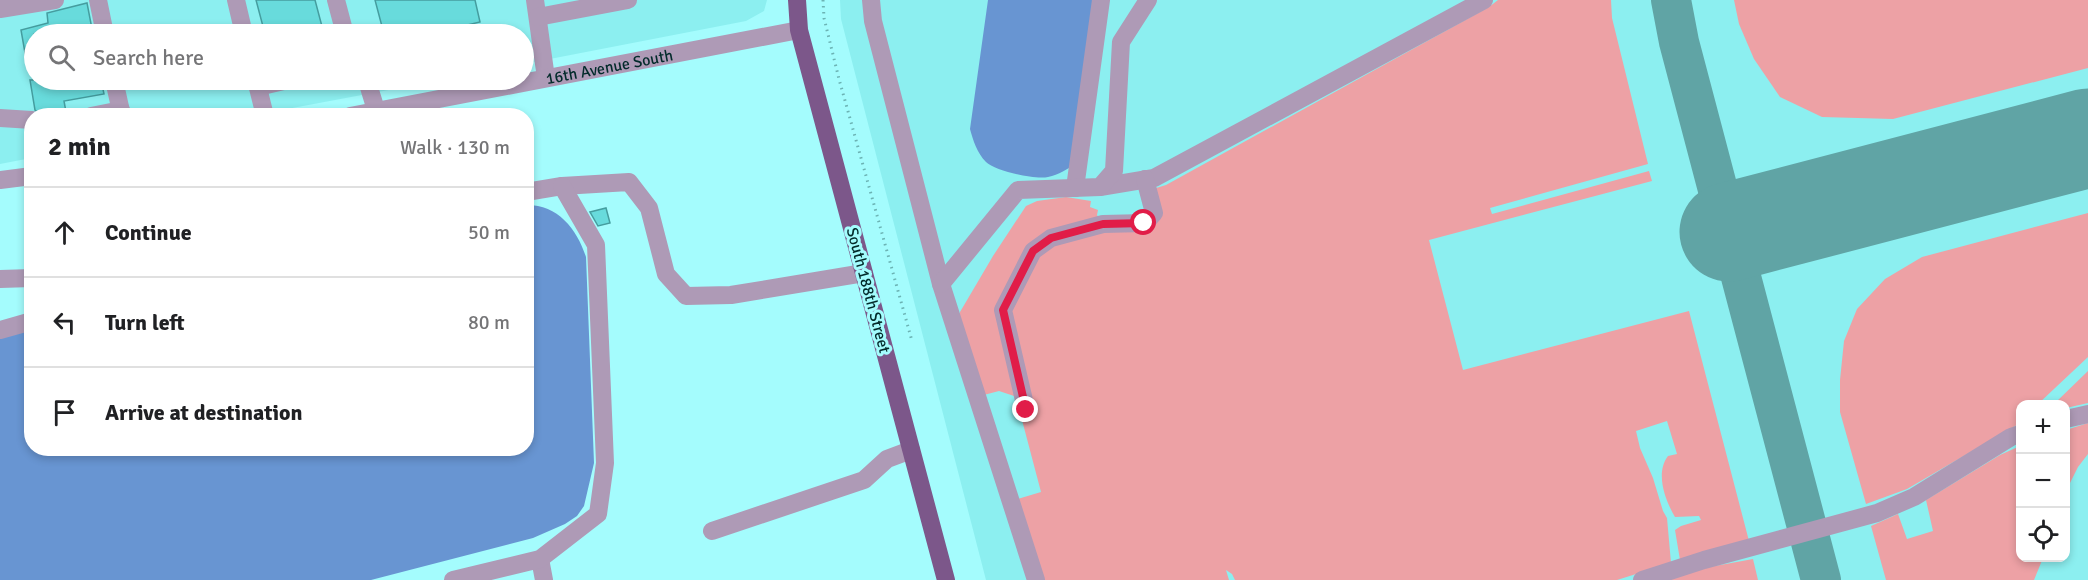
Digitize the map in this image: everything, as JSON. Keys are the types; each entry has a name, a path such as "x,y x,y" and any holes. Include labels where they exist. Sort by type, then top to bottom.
{"main road":[{"name":"South 188th Street","path":"797,0 799,30 946,580"}],"street":[{"path":"0,9 55,0"},
{"path":"98,0 103,24"},
{"path":"236,0 242,24"},
{"path":"336,0 342,24"},
{"path":"546,78 537,9 628,0"},
{"path":"871,0 873,21 941,284 1036,580"},
{"path":"1075,188 1101,0"},
{"path":"1100,187 1114,171 1121,42 1148,0"},
{"path":"941,284 1018,190 1100,187 1154,178 1484,0"},
{"name":"16th Avenue South","path":"534,79 799,30"},
{"path":"116,90 120,108"},
{"path":"259,90 263,108"},
{"path":"370,90 375,108"},
{"name":"16th Avenue South","path":"385,108 469,90"},
{"path":"0,118 24,120"},
{"path":"0,180 24,177"},
{"path":"1026,410 1003,310 1033,251 1051,238 1103,224 1144,223 1154,213 1145,179"},
{"path":"534,191 562,186 629,182 650,208 666,274 686,296 731,295 864,273"},
{"path":"453,580 540,559 598,514 605,463 596,245 562,186"},
{"path":"0,279 24,278"},
{"path":"0,330 24,323"},
{"path":"2070,418 2088,414"},
{"path":"1642,580 1704,560 1877,513 1914,497 2016,435"},
{"path":"712,531 864,480 887,459 911,450"},
{"path":"540,559 544,580"}],"path":[{"path":"823,0 824,18 839,79 912,341"}],"shaded area":[{"path":"0,0 767,0 764,11 746,21 534,62 534,24 24,24 24,90 389,90 292,108 24,108 24,159 0,164"},
{"path":"840,0 2088,0 2088,580 986,580 841,19"},
{"path":"988,0 1098,0 1077,163 1056,175 1042,178 998,169 986,162 974,142 970,129"},
{"path":"1498,0 1611,0 1612,18 1648,164 1490,208 1492,214 1649,171 1652,181 1429,240 1463,370 1689,311 1749,541 1680,560 1675,530 1701,520 1699,516 1675,517 1665,495 1662,478 1664,463 1668,456 1677,454 1667,421 1636,431 1640,448 1667,518 1671,563 1617,580 1235,580 1226,570 1229,580 1041,580 1014,500 1041,492 1022,420 1033,416 1007,318 1037,255 1072,236 1148,228 1153,189 1166,185"},
{"path":"1734,0 2088,0 2088,68 1893,119 1822,117 1780,97 1754,59 1739,24"},
{"path":"1066,197 1091,201 1090,207 1098,210 1097,215 1101,221 1071,227 1010,282 1017,397 999,391 980,396 960,327 960,312 1026,206 1037,201"},
{"path":"534,206 538,206 548,209 565,220 572,228 586,257 594,463 584,506 577,516 565,524 533,538 371,580 0,580 0,336 24,330 24,456 534,456"},
{"path":"2088,213 2088,357 2042,400 2016,400 2016,426 1907,489 1866,504 1840,412 1844,341 1857,309 1885,279 1922,257"},
{"path":"2088,371 2088,403 2070,407 2070,400 2058,400"},
{"path":"2088,423 2088,454 2070,483 2070,454 2070,429"},
{"path":"2016,448 2016,562 2041,562 2034,580 1886,580 1871,526 1898,514 1907,539 1933,531 1926,500"},
{"path":"1753,559 1758,580 1667,580 1704,568"}],"building":[{"path":"256,0 315,0 321,24 262,24"},
{"path":"375,0 475,0 480,22 472,24 381,24"},
{"path":"87,3 91,24 44,24 48,23 47,13"},
{"path":"24,29 24,47 21,30"},
{"path":"32,90 103,90 104,94 64,101 65,108 35,108"},
{"path":"606,208 610,223 598,226 590,212"}],"taxiway":[{"path":"1671,0 1679,42 1821,580"}],"runway":[{"path":"1729,232 2088,138"}],"route":[{"path":"1026,410 1003,310 1033,251 1051,238 1103,224 1144,223"}]}
